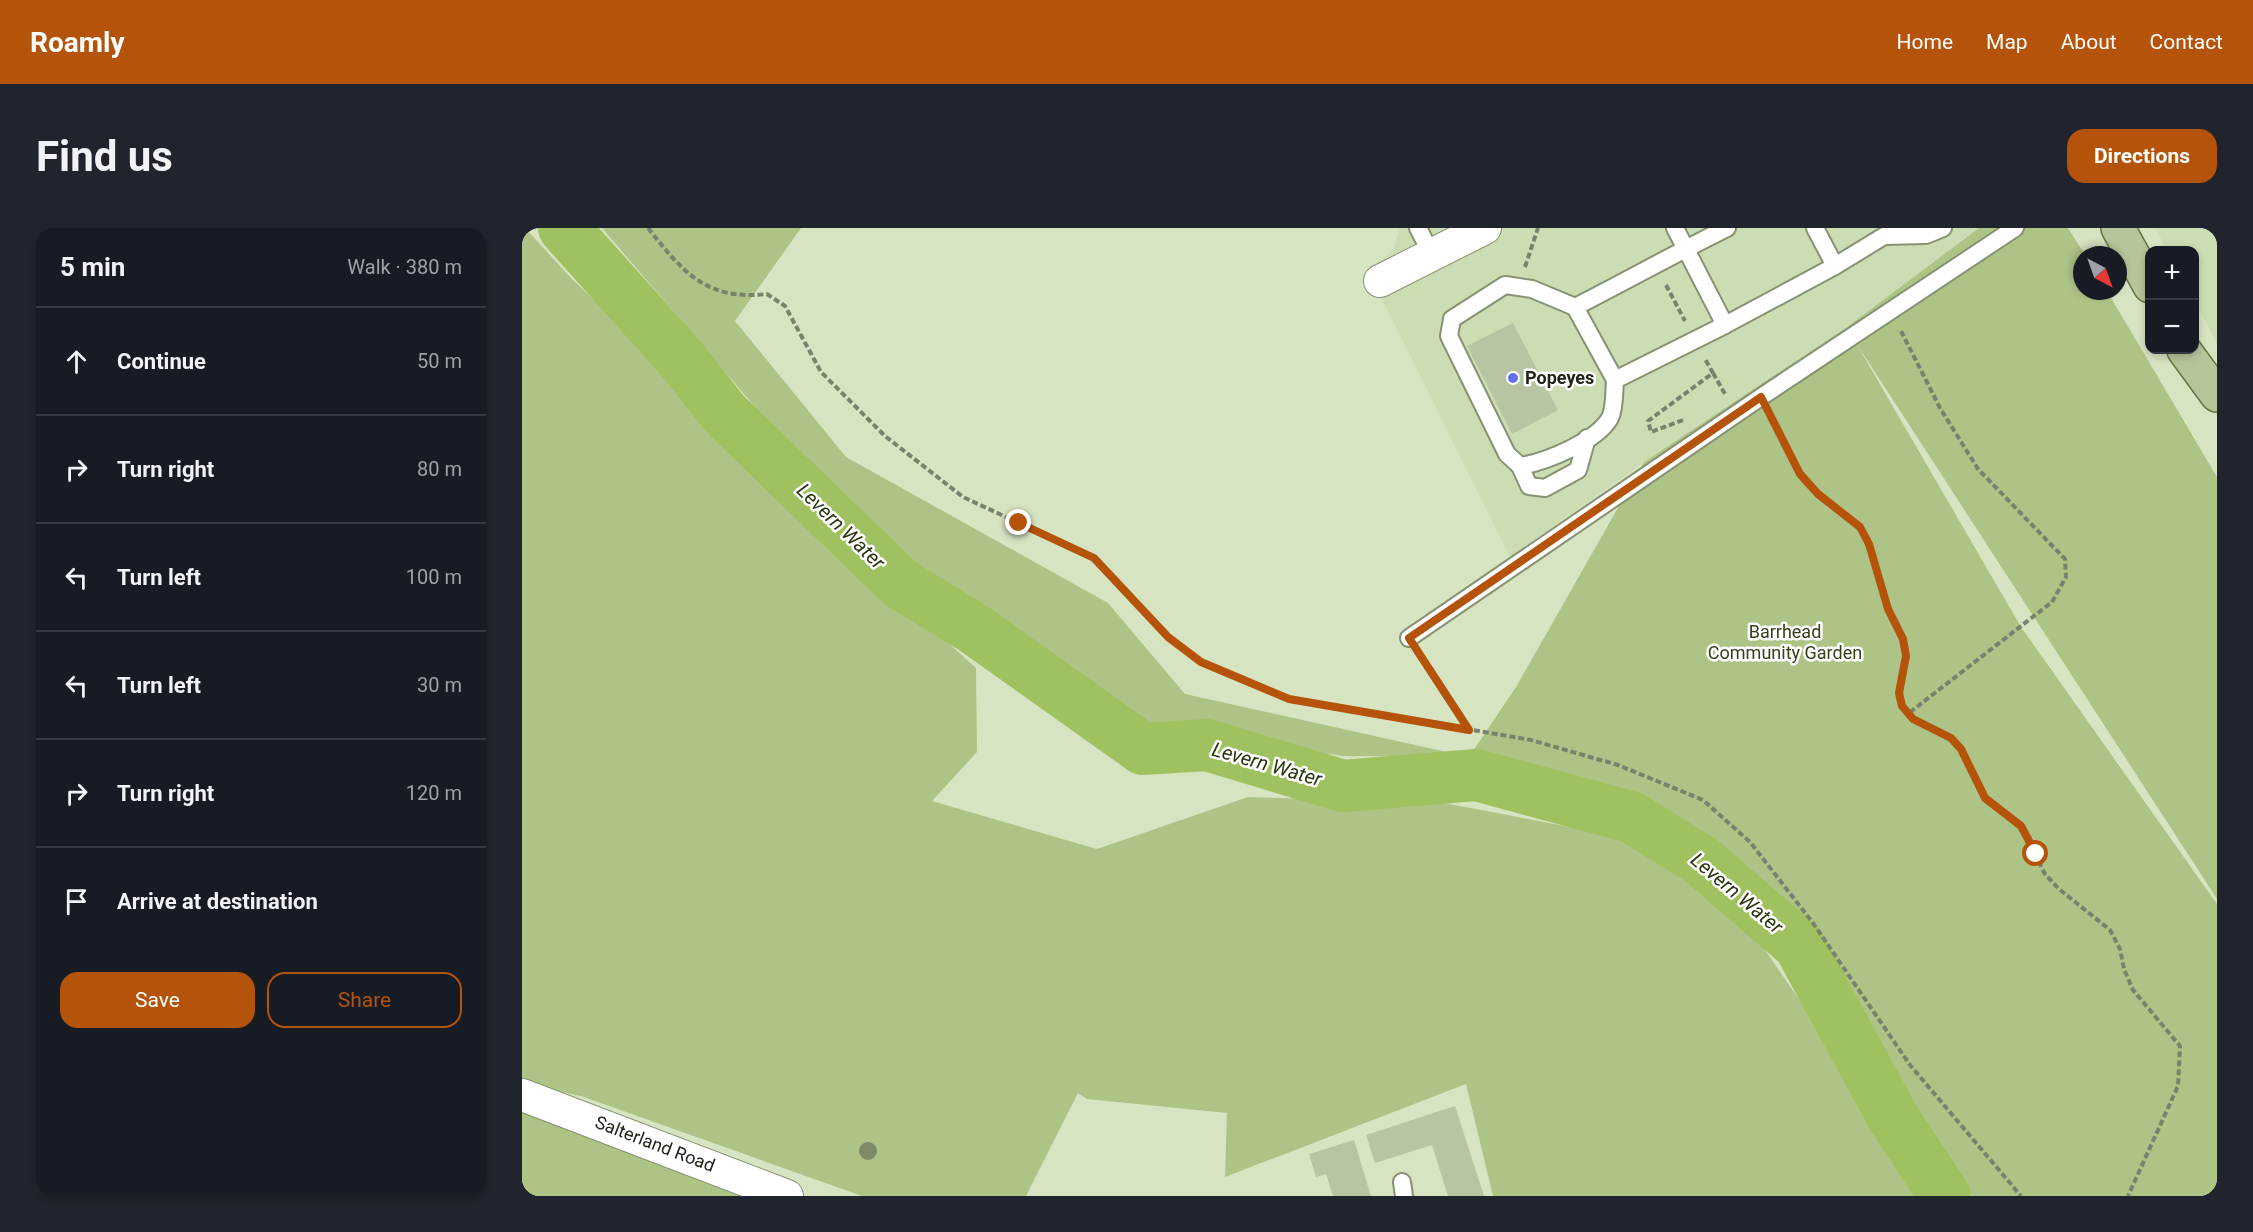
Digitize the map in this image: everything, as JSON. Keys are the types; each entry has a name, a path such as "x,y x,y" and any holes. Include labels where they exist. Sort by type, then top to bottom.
{"main road":[{"path":"2118,228 2145,277"},
{"path":"2187,354 2214,386"}],"street":[{"path":"1380,281 1425,242 1485,228"},
{"name":"Salterland Road","path":"522,1095 787,1196"}],"lane":[{"path":"1675,228 1725,325"},
{"path":"1575,307 1725,228"},
{"path":"1815,228 1835,266"},
{"path":"1615,380 1725,325 1835,266 1884,236 1926,235 1942,228"},
{"path":"1409,638 1761,397 2015,228"},
{"path":"1520,466 1539,463 1587,438 1600,432 1611,416 1615,380 1575,307 1532,289 1506,285 1452,319 1449,336 1506,454 1520,466 1529,486 1545,488 1578,470 1587,438"}],"path":[{"path":"648,228 678,267 714,290 742,297 767,294 785,306 821,372 885,436 963,497 1094,558 1168,637 1201,662 1289,699 1531,740 1618,765 1704,800 1750,842 1813,923 1910,1065 2021,1196"},
{"path":"1519,287 1538,228"},
{"path":"1891,311 1940,408 1978,469 2065,559 2066,577 2052,602 1909,714"},
{"path":"1713,373 1730,403"},
{"path":"1761,397 1800,474 1818,494 1860,527 1865,536 1888,609 1903,639 1906,656 1899,693 1902,706 1913,719 1951,738 1961,749 1985,798 2021,826 2045,874 2059,889 2110,930 2120,949 2124,969 2133,990 2180,1046 2178,1086 2128,1196"},
{"path":"1409,638 1469,730"}],"shaded area":[{"path":"1400,228 1979,228 1847,327 1644,462 1510,557 1369,273 1394,248"},
{"path":"2155,228 2217,228 2217,343 2199,309 2199,246 2165,246"}],"green space":[{"path":"522,228 525,228 572,279 691,392 765,476 976,668 977,752 932,801 1097,849 1248,797 1444,803 1591,831 1656,851 1759,941 1934,1196 1493,1196 1466,1084 1225,1177 1227,1113 1087,1099 1078,1093 1026,1196 862,1196 581,1096 522,1084"},
{"path":"602,228 801,228 735,321 846,457 1108,603 1185,694 1469,757 1343,756 1154,728 929,581 797,456"},
{"name":"Barrhead Community Garden","path":"1979,228 2068,228 2079,246 2073,246 2073,300 2112,300 2217,477 2217,899 1856,343 2021,627 2217,904 2217,1196 1972,1196 1754,882 1636,796 1469,757 1516,687 1644,462 1847,327"},
{"path":"522,1110 531,1113 742,1196 522,1196"}],"building":[{"name":"Popeyes","path":"1513,323 1558,410 1512,434 1467,346"},
{"path":"1455,1106 1484,1196 1448,1196 1432,1145 1375,1163 1366,1135"},
{"path":"1354,1140 1371,1196 1333,1196 1326,1174 1316,1177 1309,1154"}],"waterway":[{"name":"Levern Water","path":"564,228 684,362 725,414 901,584 973,628 1143,749 1207,745 1343,786 1476,775 1631,817 1702,861 1799,945 1894,1119 1945,1196"}],"place":[{"name":"Popeyes","path":"1513,378"}],"route":[{"path":"1019,523 1094,558 1168,637 1201,662 1289,699 1469,730 1409,638 1761,397 1800,474 1818,494 1860,527 1869,544 1873,566 1888,609 1903,639 1906,656 1899,693 1902,706 1913,719 1951,738 1961,749 1985,798 2021,826 2036,854"}]}
